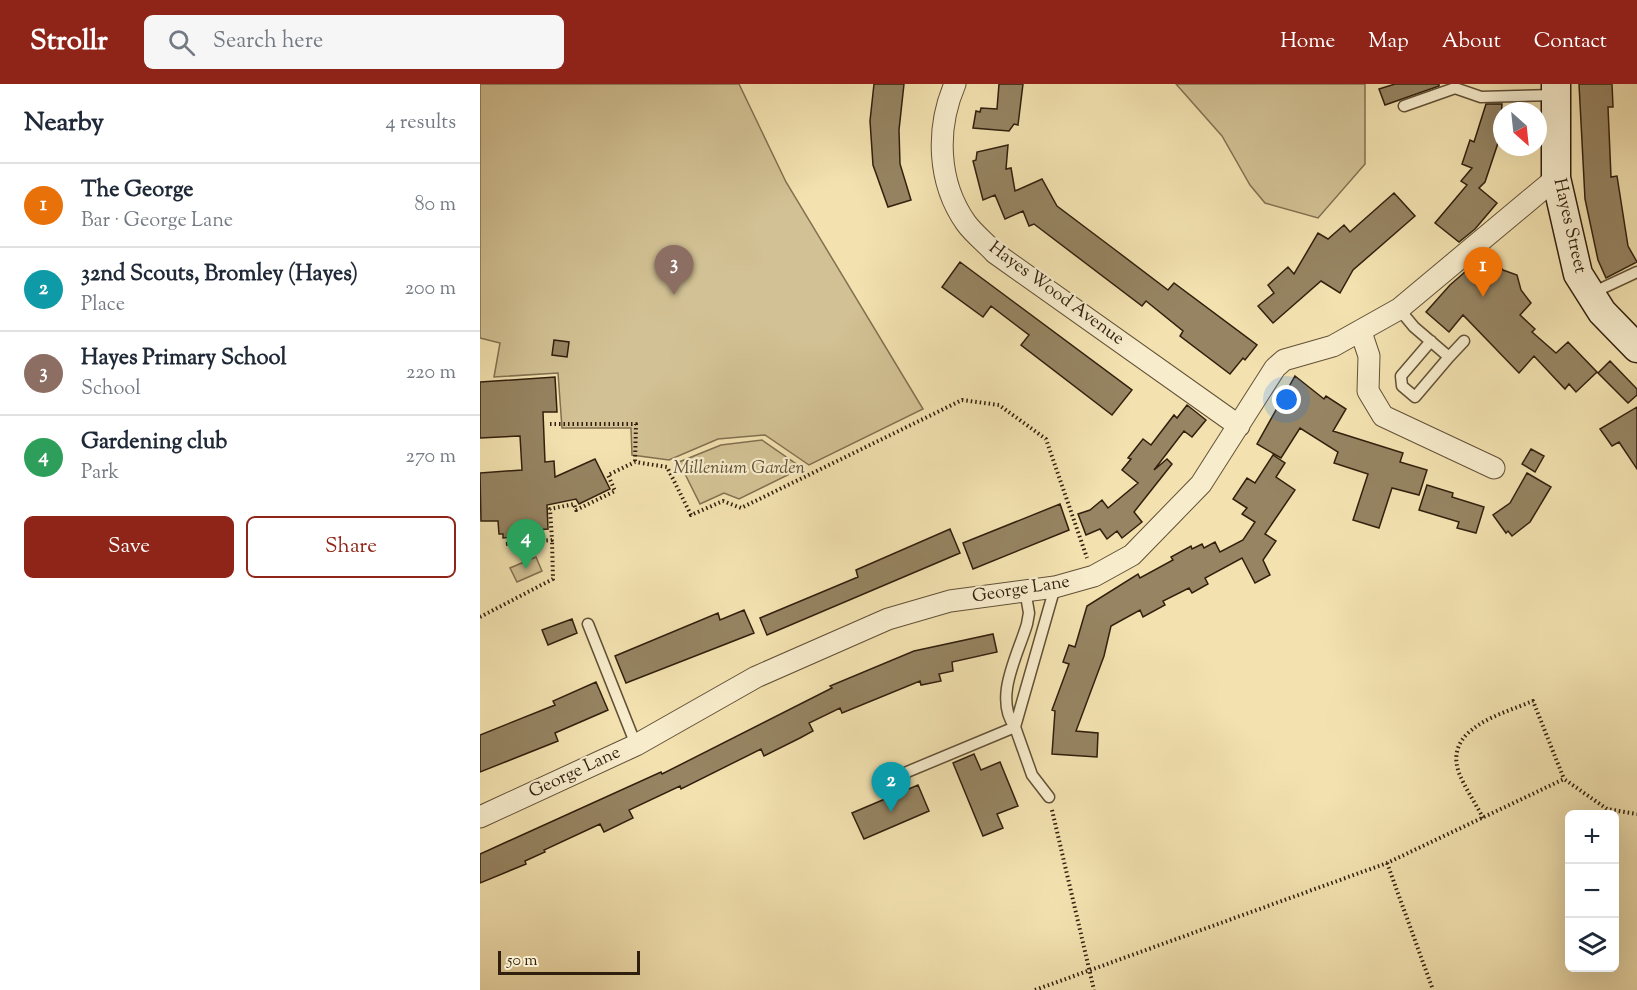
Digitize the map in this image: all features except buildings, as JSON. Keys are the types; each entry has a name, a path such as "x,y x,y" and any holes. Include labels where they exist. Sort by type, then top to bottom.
{"main road":[{"name":"Hayes Street","path":"1556,89 1556,178 1578,274 1602,312 1637,348"}],"street":[{"name":"Hayes Wood Avenue","path":"956,84 943,125 943,166 952,197 966,223 995,253 1239,426"},
{"name":"George Lane","path":"480,817 636,745 756,677 888,619 950,601 1055,587 1094,576 1132,555 1201,484 1275,368 1284,360 1333,346 1399,309 1556,178"},
{"path":"1361,332 1369,356 1368,391 1383,416 1494,468"}],"lane":[{"path":"1404,106 1455,88 1481,97 1556,89"},
{"path":"1589,294 1637,272"},
{"path":"1399,309 1449,357"},
{"path":"1431,341 1401,376 1404,389 1415,397 1464,341"},
{"path":"1015,727 1055,587"},
{"path":"1024,590 1029,613 1006,693 1005,708 1015,727 1032,775 1049,797"},
{"path":"588,624 636,745"},
{"path":"903,778 907,772 1015,727"}],"path":[{"path":"480,617 554,579 550,509 574,504 576,510 615,491 608,475 635,462 667,467 691,515 723,501 741,508 962,400 999,405 1046,439 1094,576"},
{"path":"550,424 636,424 635,462"},
{"path":"506,544 552,540"},
{"path":"1484,818 1459,773 1456,756 1457,744 1485,722 1533,701 1564,779 1607,808 1637,814"},
{"path":"1035,990 1387,863 1564,779"},
{"path":"1049,797 1094,990"},
{"path":"1387,863 1433,990"}],"green space":[{"path":"480,84 739,84 786,182 923,409 809,465 765,435 718,439 669,460 632,455 631,428 562,428 558,373 494,377 500,343 480,338"},
{"path":"1176,84 1365,84 1365,164 1318,218 1265,203 1250,185 1222,136"},
{"name":"Millenium Garden","path":"762,440 802,468 739,499 724,493 700,504 679,462 721,445"},
{"path":"536,557 542,571 517,582 510,568"}],"place":[{"name":"Hayes Primary School","path":"674,295"},
{"name":"The George","path":"1483,297"},
{"name":"Gardening club","path":"526,569"},
{"name":"32nd Scouts, Bromley (Hayes)","path":"891,812"}]}
